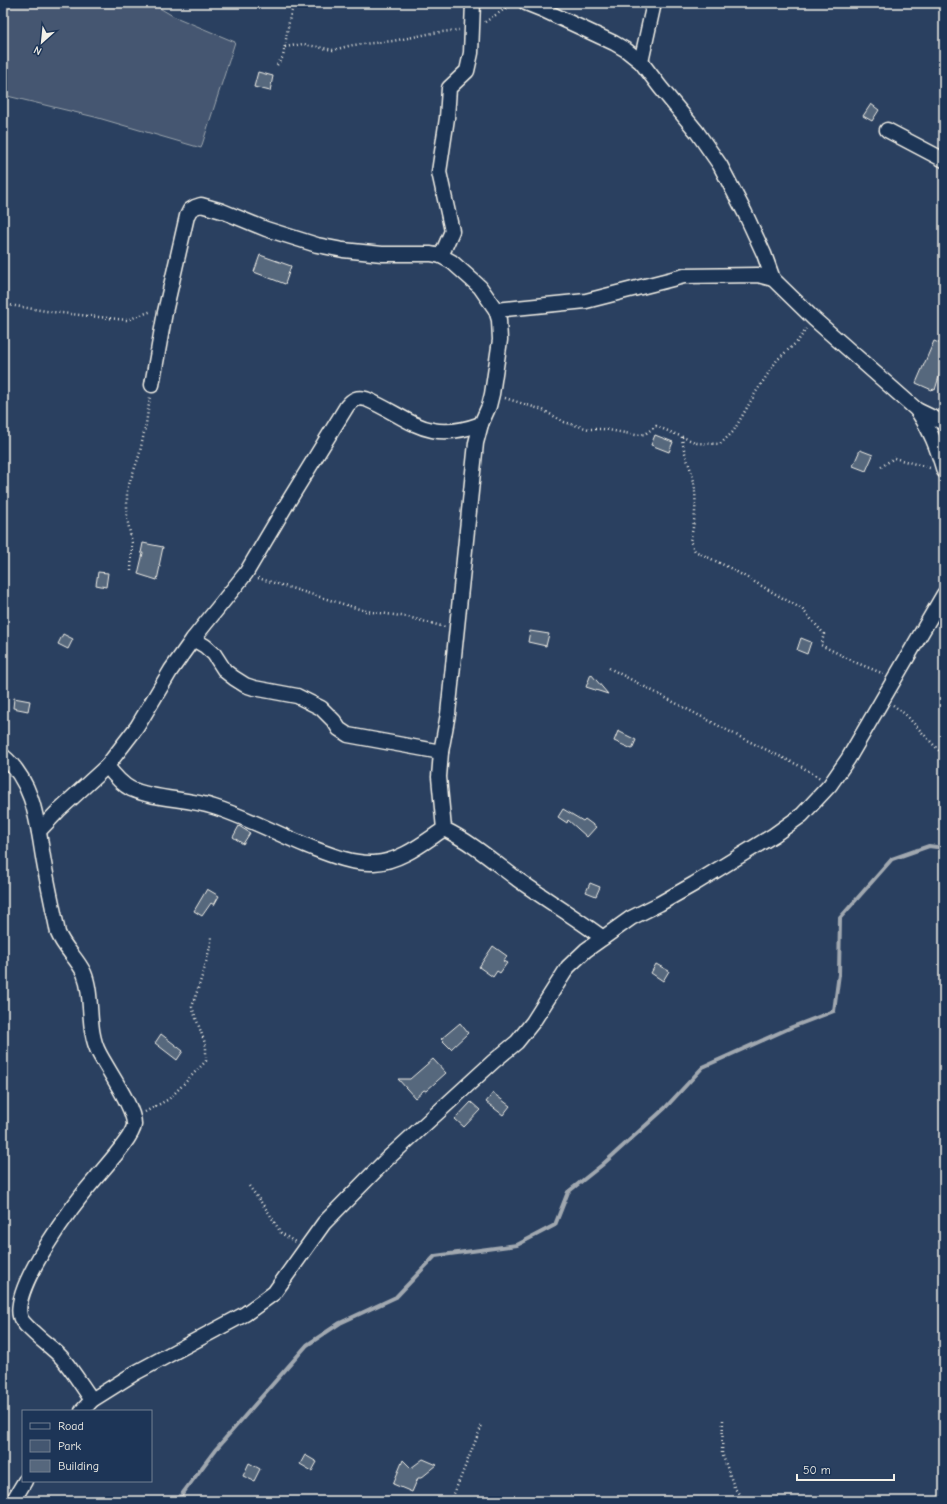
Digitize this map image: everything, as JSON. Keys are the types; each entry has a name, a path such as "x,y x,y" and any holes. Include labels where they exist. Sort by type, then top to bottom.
{"street":[{"path":"441,256 452,231 439,172 449,88 467,70 471,53 473,3"},
{"path":"526,3 614,42 641,62 697,132 720,166 745,213 764,254 773,279 814,319 917,410 944,423"},
{"path":"641,62 654,3"},
{"path":"886,130 944,160"},
{"path":"152,385 165,312 187,216 190,210 201,205 222,211 266,230 317,245 336,249 382,254 424,254 441,256 452,262 466,273 480,287 496,310 499,320 500,340 492,394 476,443 448,714 441,752 440,777 444,829"},
{"path":"496,310 586,301 684,276 758,275 773,279"},
{"path":"39,831 60,809 107,766 137,726 171,670 193,639 246,573 347,406 359,397 366,399 419,427 431,431 455,432 481,424"},
{"path":"917,410 937,445 938,470"},
{"path":"83,1410 92,1400 135,1373 245,1314 274,1293 324,1223 387,1159 494,1061 517,1042 533,1022 568,967 586,950 631,918 659,904 774,835 802,815 830,785 848,759 944,594"},
{"path":"193,639 205,646 214,654 225,671 245,685 297,696 321,708 334,721 339,729 348,735 441,752"},
{"path":"3,756 22,776 28,789 39,831 58,933 61,940 84,974 94,1041 98,1052 120,1088 134,1118 133,1132 77,1200 58,1227 31,1274 19,1306 21,1319 29,1329 62,1358 92,1400"},
{"path":"107,766 115,776 130,788 145,793 212,806 334,856 356,861 374,863 392,860 412,850 444,829"},
{"path":"444,829 478,848 516,878 565,910 603,938"},
{"path":"13,1501 24,1482"}],"path":[{"path":"277,65 283,57 290,16 295,3"},
{"path":"285,47 303,44 333,50 353,44 393,41 433,33 472,28 486,22 514,3"},
{"path":"3,304 52,312 127,320 154,311 165,312"},
{"path":"492,394 543,410 564,422 589,428 603,429 636,436 646,434 656,426 696,443 720,444 733,432 756,392 777,360 798,341 814,319"},
{"path":"131,571 132,543 127,518 127,490 139,456 148,417 152,385"},
{"path":"682,437 682,447 694,481 695,516 690,541 695,551 730,568 802,610 824,634 821,645 894,679"},
{"path":"881,467 894,458 938,470"},
{"path":"246,573 366,611 408,617 457,630"},
{"path":"609,668 740,737 802,767 830,785"},
{"path":"884,699 906,714 944,756"},
{"path":"134,1118 169,1099 206,1061 206,1046 192,1008 204,970 211,943 211,935"},
{"path":"249,1186 269,1213 281,1233 306,1248"},
{"path":"723,1420 722,1453 734,1487 744,1501"},
{"path":"452,1501 482,1425"}],"green space":[{"path":"3,3 151,3 173,16 235,42 201,148 95,117 3,95"}],"building":[{"path":"258,72 273,76 270,91 254,87"},
{"path":"871,104 879,110 872,121 863,116"},
{"path":"260,255 291,266 285,284 254,272"},
{"path":"934,341 944,345 944,360 935,390 932,390 916,383"},
{"path":"655,435 673,442 669,452 651,445"},
{"path":"860,450 873,455 866,471 853,466"},
{"path":"143,543 163,547 157,580 138,574 143,553 141,553"},
{"path":"98,572 108,573 106,587 96,585"},
{"path":"530,631 549,634 546,646 528,642"},
{"path":"63,634 73,639 68,649 58,644"},
{"path":"801,638 811,642 807,654 797,650"},
{"path":"591,674 608,694 586,687"},
{"path":"14,698 30,701 28,711 13,708"},
{"path":"618,731 636,740 632,749 614,741"},
{"path":"563,809 583,821 585,819 596,827 587,837 568,820 567,823 558,817"},
{"path":"239,826 250,833 243,844 233,837"},
{"path":"590,883 600,887 596,896 586,892"},
{"path":"207,889 219,896 214,905 211,903 202,916 194,911"},
{"path":"493,946 507,956 503,961 507,963 500,973 497,971 493,977 479,967"},
{"path":"656,964 669,971 663,981 651,973"},
{"path":"460,1023 468,1033 451,1049 441,1039"},
{"path":"161,1034 183,1051 177,1060 155,1043"},
{"path":"433,1059 446,1073 426,1091 424,1090 415,1098 398,1079 410,1079"},
{"path":"493,1093 510,1106 503,1115 486,1102"},
{"path":"471,1102 480,1110 464,1127 455,1119"},
{"path":"305,1455 317,1462 312,1471 300,1464"},
{"path":"423,1459 437,1465 421,1478 418,1478 412,1492 393,1484 403,1460 411,1468"},
{"path":"249,1463 260,1469 254,1481 243,1476"}],"waterway":[{"path":"177,1501 216,1449 307,1345 340,1323 396,1297 435,1256 517,1245 555,1225 568,1192 602,1165 665,1108 703,1067 792,1027 834,1011 839,974 840,918 892,859 929,846 944,848"}]}
